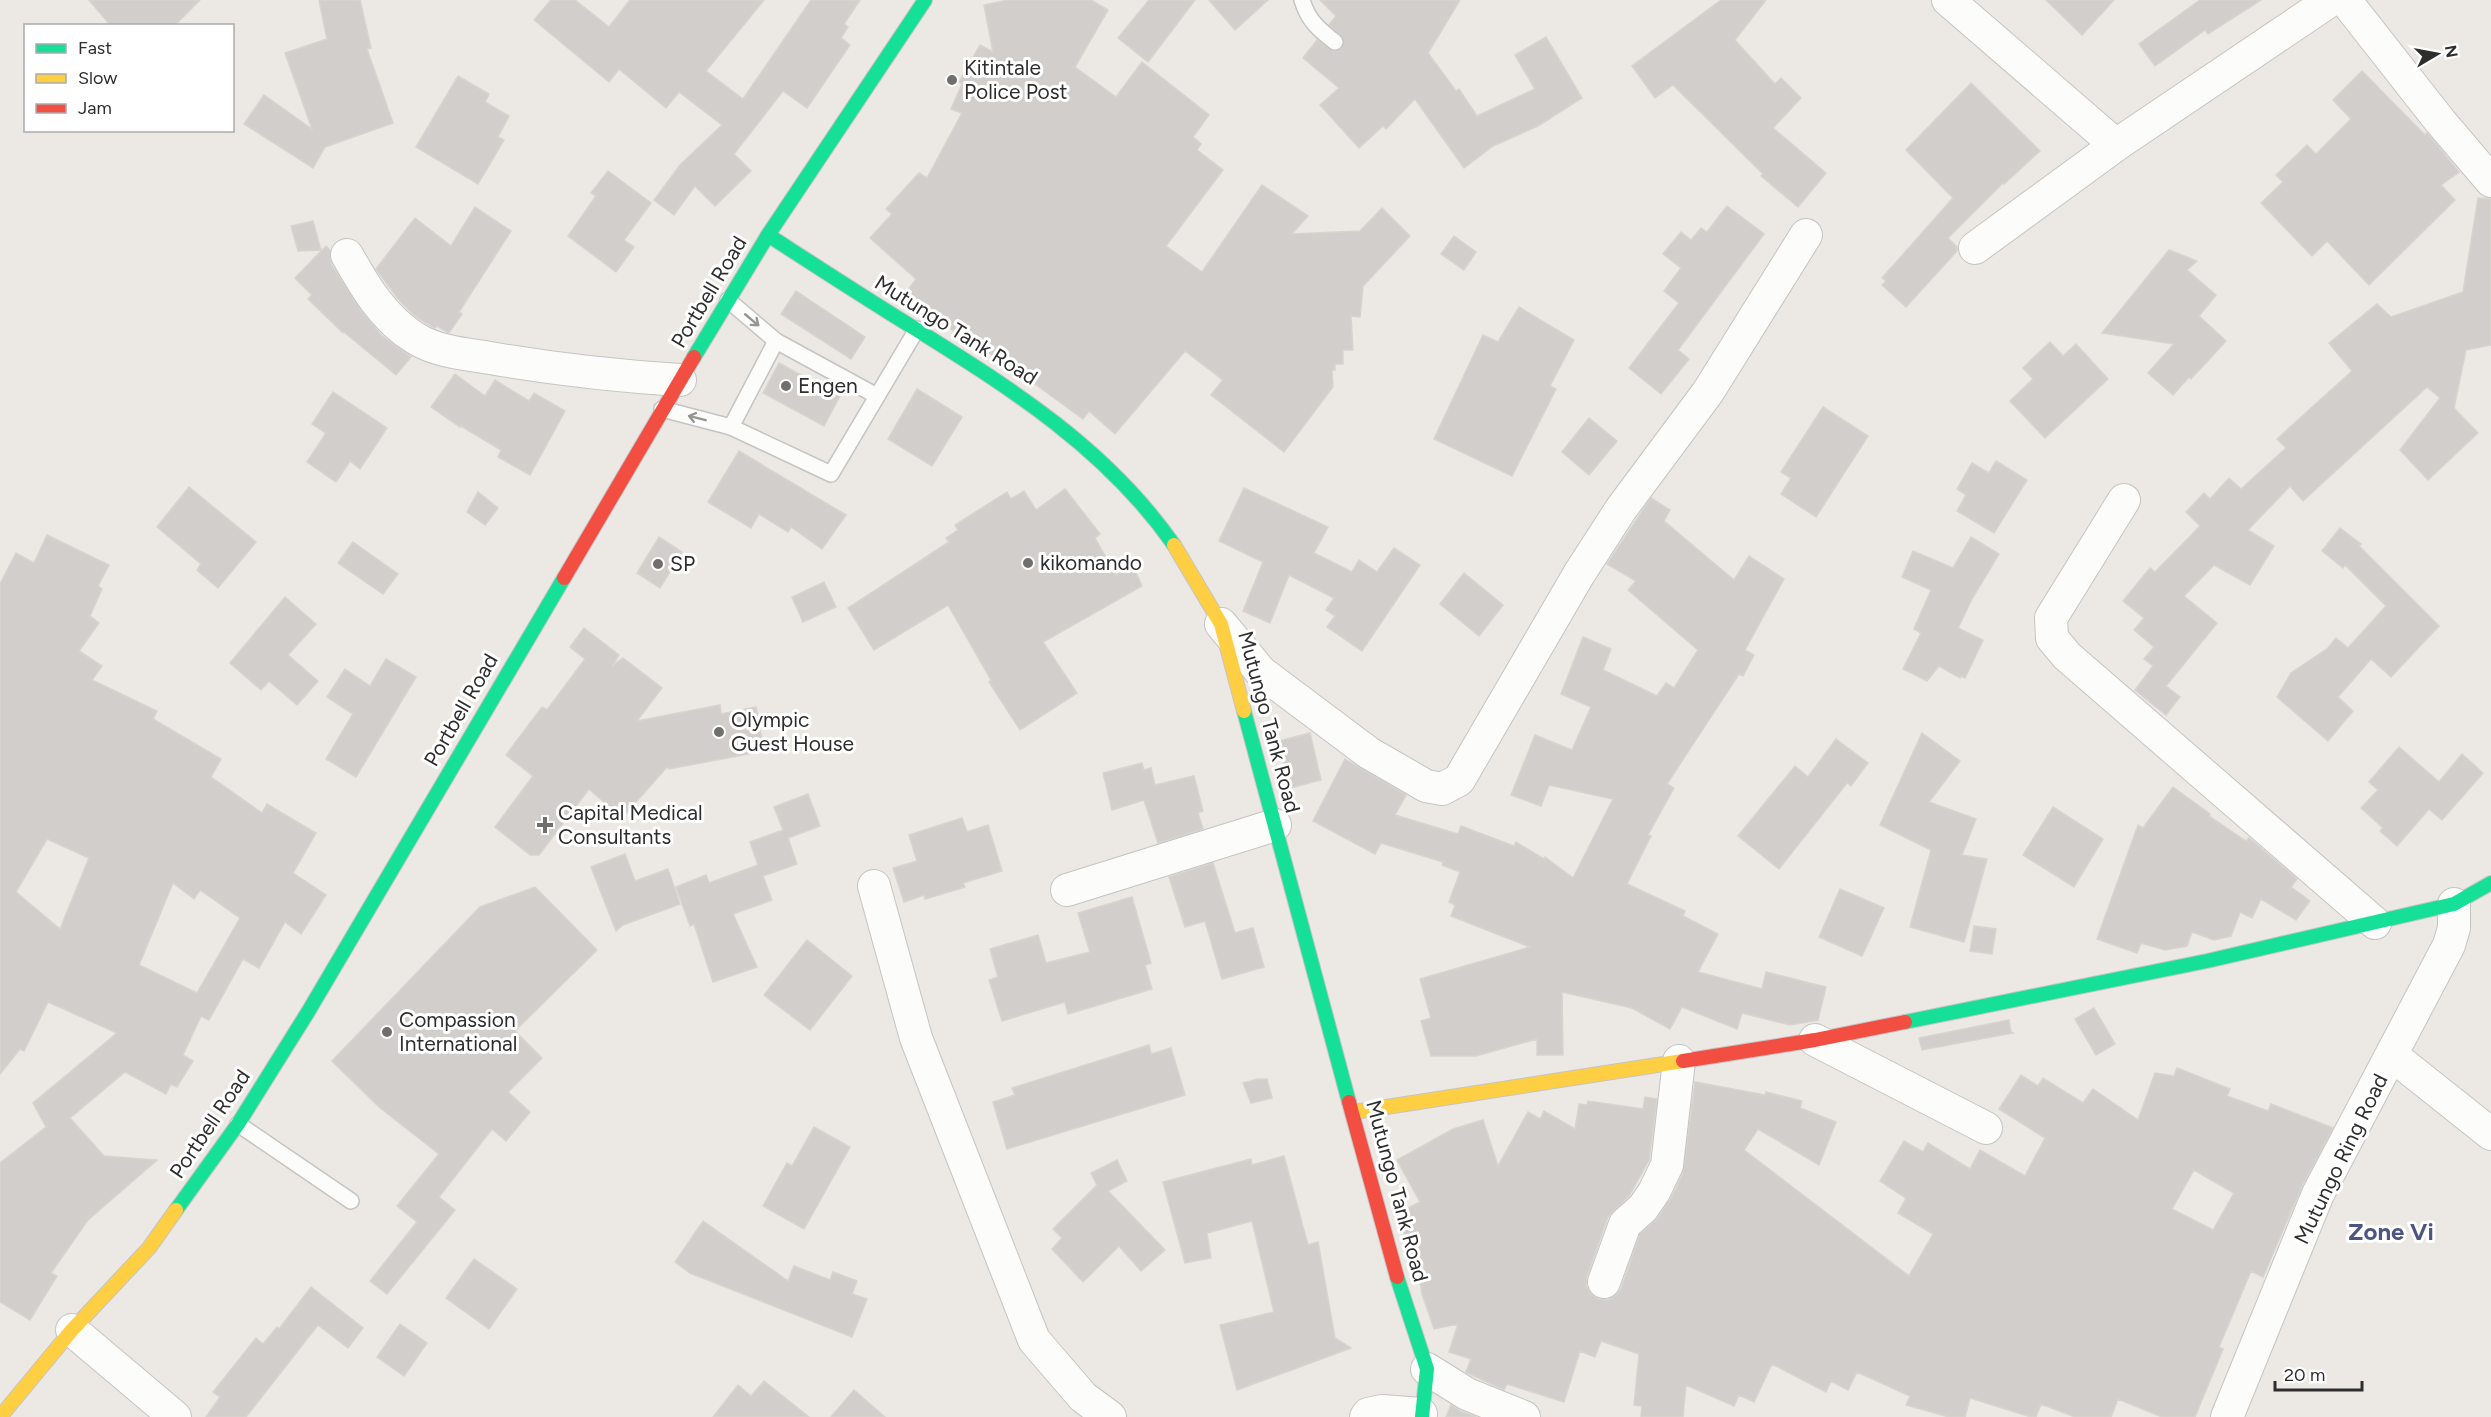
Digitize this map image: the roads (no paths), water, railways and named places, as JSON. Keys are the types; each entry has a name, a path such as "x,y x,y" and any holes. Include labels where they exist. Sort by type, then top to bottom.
{"street":[{"name":"Portbell Road","path":"0,1417 72,1330 149,1248 238,1124 308,1012 728,300 768,235 925,0"},
{"path":"1948,0 2116,145"},
{"path":"1975,248 2116,145 2331,0"},
{"path":"2345,0 2440,121 2491,181"},
{"name":"Mutungo Tank Road","path":"768,235 982,368 1041,409 1102,461 1142,502 1205,593 1221,624 1354,1112 1391,1258 1427,1369 1421,1416"},
{"path":"1221,624 1261,672 1368,753 1426,786 1442,789 1459,780 1580,574 1621,509 1708,392 1806,235"},
{"path":"346,255 371,297 390,317 416,339 441,350 590,374 680,380"},
{"path":"2124,500 2051,618 2052,638 2067,656 2375,923"},
{"path":"1067,890 1275,825"},
{"path":"1354,1112 1815,1040 2207,961 2375,923 2454,904 2491,883"},
{"path":"874,886 916,1038 1034,1340 1083,1397 1110,1417"},
{"name":"Mutungo Ring Road","path":"2227,1417 2318,1194 2393,1056 2449,945 2454,928 2454,904"},
{"path":"1815,1040 1986,1128"},
{"path":"2393,1056 2491,1134"},
{"path":"1604,1282 1625,1224 1643,1208 1654,1192 1667,1165 1679,1061"},
{"path":"72,1330 175,1417"},
{"path":"1427,1369 1467,1394 1524,1417"},
{"path":"1366,1417 1368,1414 1382,1411 1421,1416"}],"lane":[{"path":"1302,0 1306,14 1315,27 1335,42"},
{"path":"728,300 776,341 877,396"},
{"path":"662,410 731,427 831,474 917,329"},
{"path":"731,427 776,341"},
{"path":"238,1124 351,1201"}],"place":[{"name":"Kitintale Police Post","path":"952,80"},
{"name":"Engen","path":"786,386"},
{"name":"kikomando","path":"1028,563"},
{"name":"SP","path":"658,564"},
{"name":"Olympic Guest House","path":"719,732"},
{"name":"Capital Medical Consultants","path":"545,825"},
{"name":"Compassion International","path":"387,1032"}],"district":[{"name":"Zone Vi","path":"2391,1232"}]}
